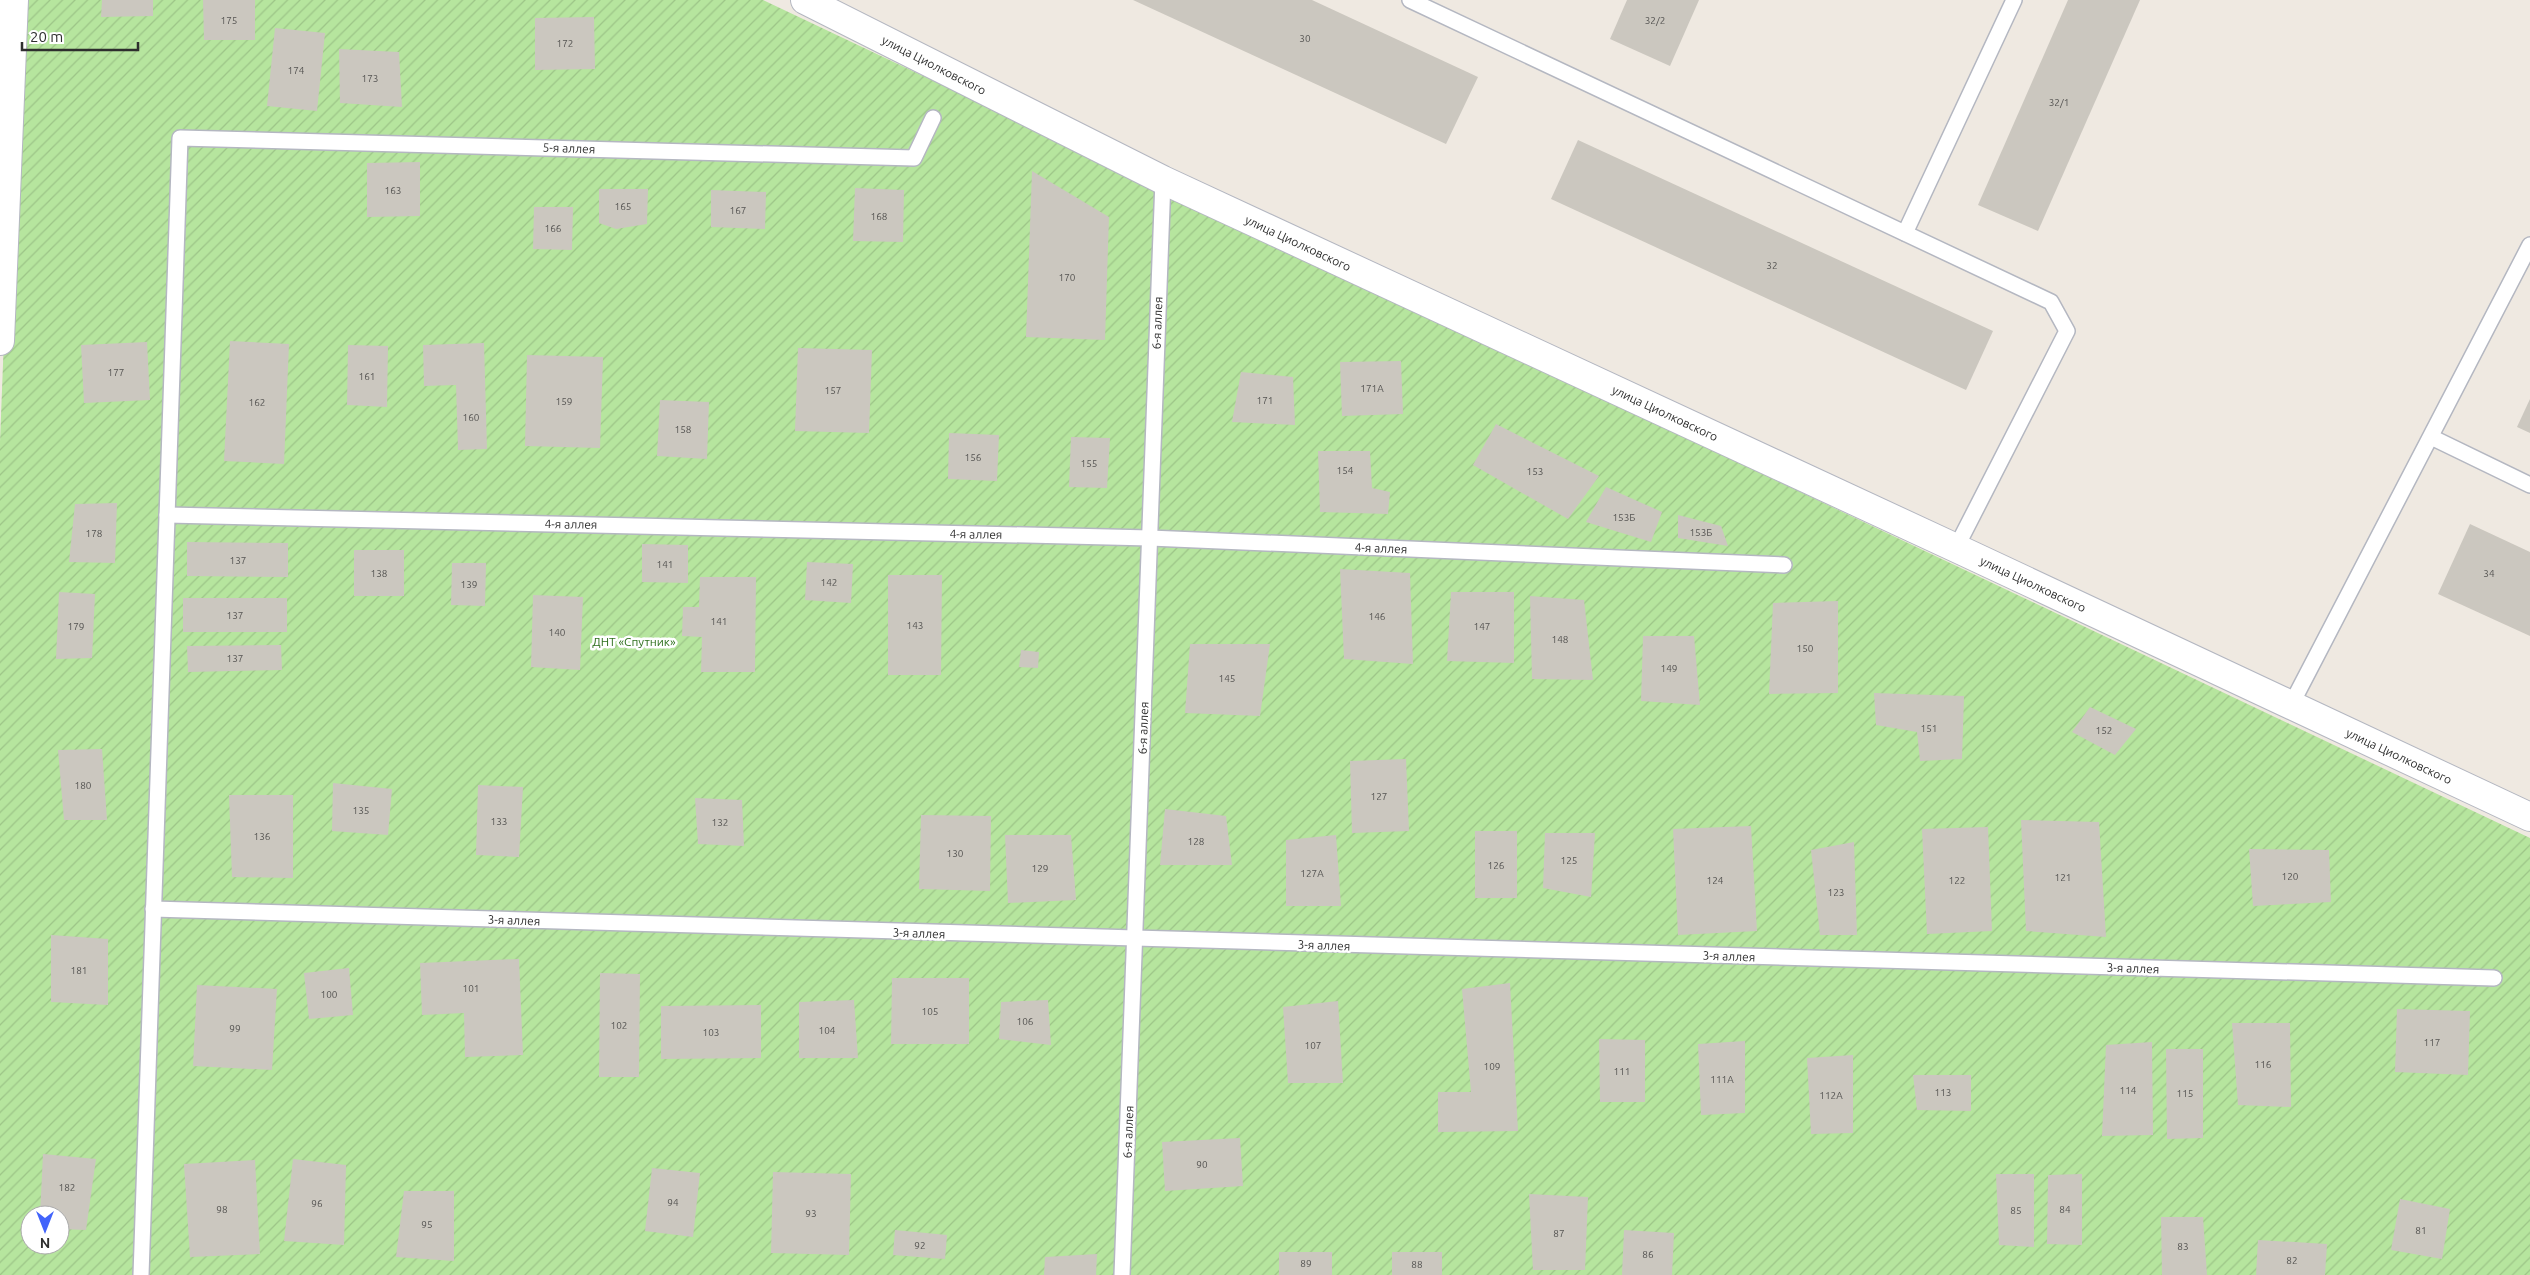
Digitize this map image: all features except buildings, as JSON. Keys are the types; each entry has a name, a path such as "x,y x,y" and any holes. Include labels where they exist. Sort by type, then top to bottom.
{"street":[{"path":"0,341 14,0"},
{"name":"улица Циолковского","path":"805,0 1163,180 2530,817"}],"lane":[{"path":"1410,0 2051,302 2067,331 1956,548"},
{"path":"1905,233 2014,0"},
{"name":"5-я аллея","path":"167,515 180,138 914,158 934,118"},
{"name":"6-я аллея","path":"1122,1275 1163,180"},
{"path":"2291,705 2530,245"},
{"path":"2431,436 2530,485"},
{"path":"141,1275 167,515"},
{"name":"4-я аллея","path":"167,515 1150,538 1784,565"},
{"name":"3-я аллея","path":"153,909 2494,978"}],"green space":[{"name":"ДНТ «Спутник»","path":"17,0 763,0 2530,838 2530,1275 0,1275 0,442"}]}
